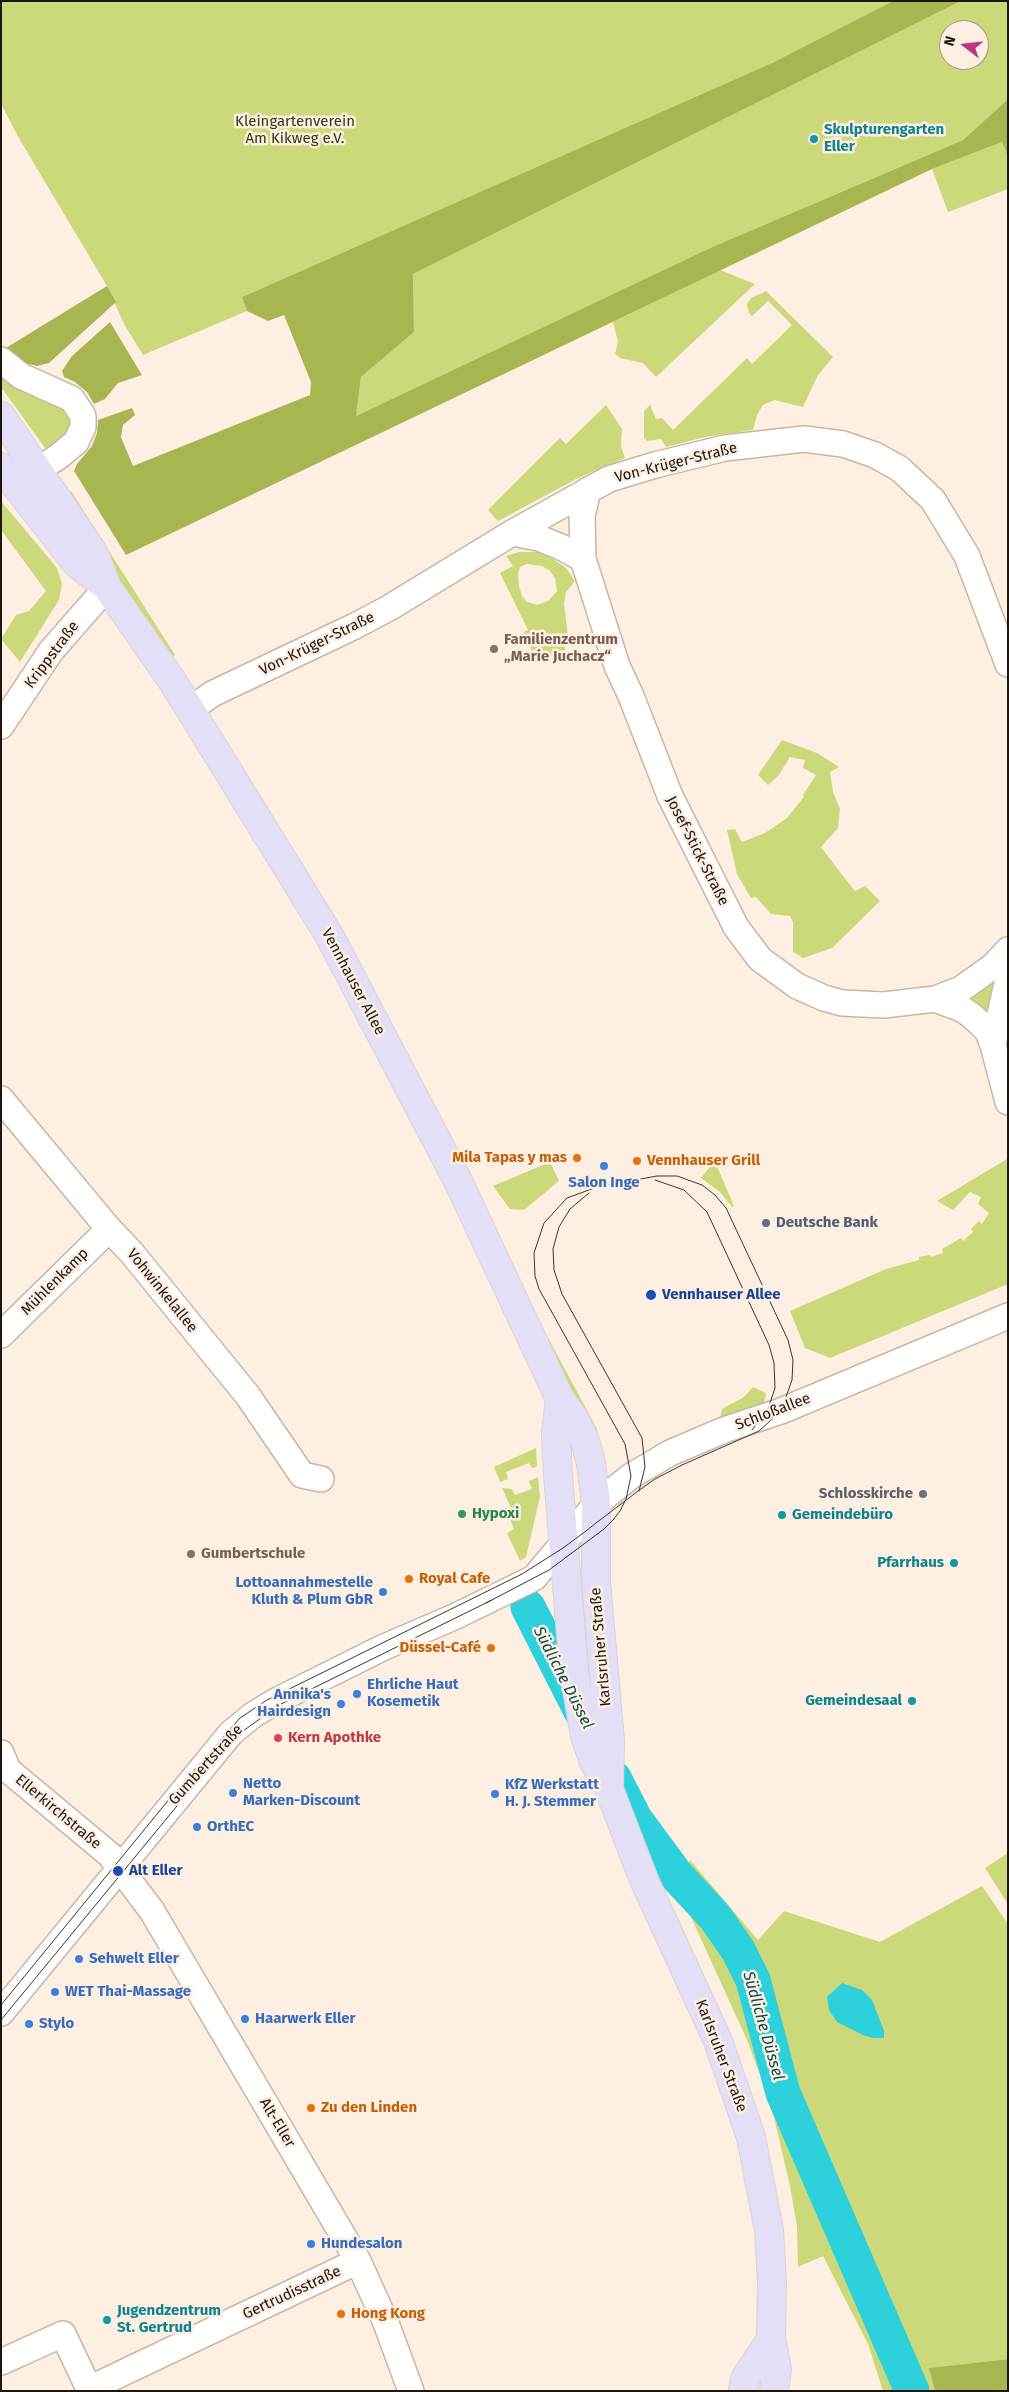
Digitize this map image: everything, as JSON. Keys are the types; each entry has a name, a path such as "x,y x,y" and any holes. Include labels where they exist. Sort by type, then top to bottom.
{"main road":[{"name":"Vennhauser Allee","path":"1,416 18,474 77,564 107,587 190,710 329,935 461,1187 560,1399 575,1420 585,1441 591,1463 596,1504"},
{"path":"560,1399 556,1434 552,1562 574,1569 596,1582"},
{"name":"Karlsruher Straße","path":"596,1504 598,1703"},
{"name":"Karlsruher Straße","path":"552,1562 567,1605 571,1639 598,1703 610,1741 609,1790 637,1863 718,2041 751,2137 769,2230 772,2282 771,2339 777,2369 774,2391"},
{"path":"742,2391 745,2379 771,2339"}],"street":[{"path":"1,360 21,376 72,399 83,416 83,427 76,442 18,474"},
{"name":"Von-Krüger-Straße","path":"190,710 212,694 380,612 512,533 609,479 655,465 725,448 804,440 835,442 875,455 900,469 933,500 967,556 1008,664"},
{"name":"Josef-Stick-Straße","path":"588,490 582,516 583,559 617,666 631,696 659,772 736,927 748,944 775,972 798,986 824,998 862,1005 884,1005 935,999 960,988 992,967 1008,950"},
{"path":"512,533 539,538 562,547 583,559"},
{"name":"Krippstraße","path":"1,726 52,651 107,587"},
{"path":"1008,979 994,1045 1008,1102"},
{"name":"Josef-Stick-Straße","path":"935,999 962,1009 972,1016 987,1030 994,1045"},
{"name":"Vohwinkelallee","path":"1,1099 109,1229 131,1252 248,1396 302,1475 320,1479"},
{"name":"Mühlenkamp","path":"1,1335 109,1229"},
{"name":"Schloßallee","path":"552,1562 596,1504 645,1467 683,1447 780,1411 1008,1316"},
{"name":"Gumbertstraße","path":"1,2013 231,1733 253,1715 276,1701 382,1648 454,1617 552,1562"},
{"name":"Ellerkirchstraße","path":"1,1753 8,1770 100,1846 121,1866"},
{"name":"Alt-Eller","path":"121,1866 152,1911 358,2261 386,2323 411,2391"},
{"name":"Gertrudisstraße","path":"90,2390 358,2261"},
{"path":"1,2362 63,2334 90,2390"}],"green space":[{"name":"Kleingartenverein Am Kikweg e.V.","path":"1,1 893,1 772,63 242,297 247,311 143,355 125,326 107,286 20,140 1,104"},
{"path":"893,1 961,1 413,274 414,332 361,377 356,416 710,248 963,140 1008,99 1008,157 1002,142 932,169 126,555 74,471 77,464 92,446 97,433 98,420 132,408 135,415 123,425 121,437 133,466 310,395 311,382 284,315 268,321 247,311 242,297 772,63"},
{"path":"961,1 1008,1 1008,99 963,140 710,248 356,416 361,377 414,332 413,274"},
{"path":"1002,142 1008,157 1008,189 948,212 932,169"},
{"path":"720,270 755,284 656,377 643,363 620,358 615,354 618,342 613,322"},
{"path":"107,286 116,302 49,363 37,366 13,360 1,351"},
{"path":"766,291 833,357 818,375 803,407 774,400 763,405 757,415 753,430 705,437 666,447 661,439 647,441 644,438 644,411 650,405 656,419 662,418 673,430 747,358 752,364 792,325 768,301 752,316 749,313 747,304 751,298"},
{"path":"110,322 142,375 118,383 105,399 94,404 87,392 75,382 64,377 62,371 72,356"},
{"path":"1,374 62,406 72,419 68,435 53,446 45,448 1,387"},
{"path":"606,405 622,429 621,446 625,458 578,478 498,521 488,510 560,438 566,444"},
{"path":"71,491 175,655 169,659 64,497"},
{"path":"1,501 57,568 62,584 59,600 20,662 1,639 16,615 29,611 46,591 1,530"},
{"path":"519,552 538,552 566,568 575,581 566,592 564,603 568,636 565,637 565,650 544,660 537,649 532,651 524,632 528,630 500,573 513,566 506,556","holes":["526,564 542,566 550,571 555,578 557,591 548,601 537,605 527,602 522,596 518,573 520,567"]},
{"path":"782,740 817,753 839,767 830,772 833,792 840,809 838,828 821,847 855,891 865,886 880,901 832,948 803,958 793,952 793,922 790,916 771,914 756,897 751,898 737,874 727,830 735,829 742,842 765,833 787,818 804,797 803,795 816,775 803,768 805,760 790,757 778,776 768,785 758,775"},
{"path":"997,978 990,1009 983,1011 966,997"},
{"path":"1007,1159 1008,1284 830,1358 805,1348 790,1311 886,1269 919,1260 919,1257 929,1255 931,1257 943,1253 942,1249 961,1238 963,1241 973,1232 971,1229 979,1221 982,1224 989,1213 978,1204 981,1197 970,1192 953,1210 937,1201"},
{"path":"550,1162 559,1181 524,1210 510,1209 493,1186"},
{"path":"714,1162 734,1206 732,1207 720,1192 701,1178"},
{"path":"525,1295 597,1429 592,1440"},
{"path":"753,1387 766,1393 764,1404 720,1419 722,1409 744,1397"},
{"path":"536,1448 537,1467 532,1468 529,1463 506,1472 508,1479 500,1482 494,1467"},
{"path":"538,1477 540,1497 526,1557 520,1561 507,1533 514,1529 508,1514 513,1512 502,1488 512,1489 515,1495 532,1489 529,1481"},
{"path":"1008,1853 1008,1904 985,1868"},
{"path":"690,1860 758,1940 784,1911 880,1942 982,1886 1008,1924 1008,2359 930,2368 935,2391 883,2391 868,2344 823,2256 798,2267 797,2226 771,2104 747,2040 681,1895"},
{"path":"1008,2359 1008,2391 935,2391 929,2368"}],"water":[{"path":"842,1983 862,1990 872,2000 884,2031 884,2038 873,2038 863,2035 837,2022 829,2010 827,1997"}],"waterway":[{"name":"Südliche Düssel","path":"528,1607 581,1711"},
{"name":"Südliche Düssel","path":"614,1778 635,1819 677,1876 715,1917 738,1950 753,1980 783,2093 912,2391"}],"tram line":[{"path":"1,2005 175,1792 240,1718 267,1700 522,1574 563,1548 586,1531 596,1523 625,1501 638,1491 655,1479 759,1431 781,1411 792,1380 793,1360 788,1340 726,1208 715,1195 702,1185 677,1176 657,1176 597,1187 567,1198 544,1223 534,1253 535,1276 539,1289 625,1444 631,1476 626,1499 620,1511 604,1529 549,1570 486,1603"},
{"path":"655,1180 684,1190 707,1212 769,1345 774,1363 775,1388 768,1409 752,1430"},
{"path":"589,1193 570,1209 559,1227 553,1249 554,1270 562,1294 642,1438 645,1467 639,1491"},
{"path":"1,2020 209,1767 239,1734 279,1705 492,1600"}],"place":[{"name":"Skulpturengarten Eller","path":"814,139"},
{"name":"Familienzentrum „Marie Juchacz“","path":"494,649"},
{"name":"Mila Tapas y mas","path":"577,1158"},
{"name":"Vennhauser Grill","path":"637,1161"},
{"name":"Salon Inge","path":"604,1166"},
{"name":"Deutsche Bank","path":"766,1223"},
{"name":"Vennhauser Allee","path":"651,1295"},
{"name":"Schlosskirche","path":"923,1494"},
{"name":"Hypoxi","path":"462,1514"},
{"name":"Gemeindebüro","path":"782,1515"},
{"name":"Gumbertschule","path":"191,1554"},
{"name":"Pfarrhaus","path":"954,1563"},
{"name":"Royal Cafe","path":"409,1579"},
{"name":"Lottoannahmestelle Kluth & Plum GbR","path":"383,1592"},
{"name":"Düssel-Café","path":"491,1648"},
{"name":"Ehrliche Haut Kosemetik","path":"357,1694"},
{"name":"Gemeindesaal","path":"912,1701"},
{"name":"Annika's Hairdesign","path":"341,1704"},
{"name":"Kern Apothke","path":"278,1738"},
{"name":"Netto Marken-Discount","path":"233,1793"},
{"name":"KfZ Werkstatt H. J. Stemmer","path":"495,1794"},
{"name":"OrthEC","path":"197,1827"},
{"name":"Alt Eller","path":"118,1871"},
{"name":"Sehwelt Eller","path":"79,1959"},
{"name":"WET Thai-Massage","path":"55,1992"},
{"name":"Haarwerk Eller","path":"245,2019"},
{"name":"Stylo","path":"29,2024"},
{"name":"Zu den Linden","path":"311,2108"},
{"name":"Hundesalon","path":"311,2244"},
{"name":"Hong Kong","path":"341,2314"},
{"name":"Jugendzentrum St. Gertrud","path":"107,2320"}]}
